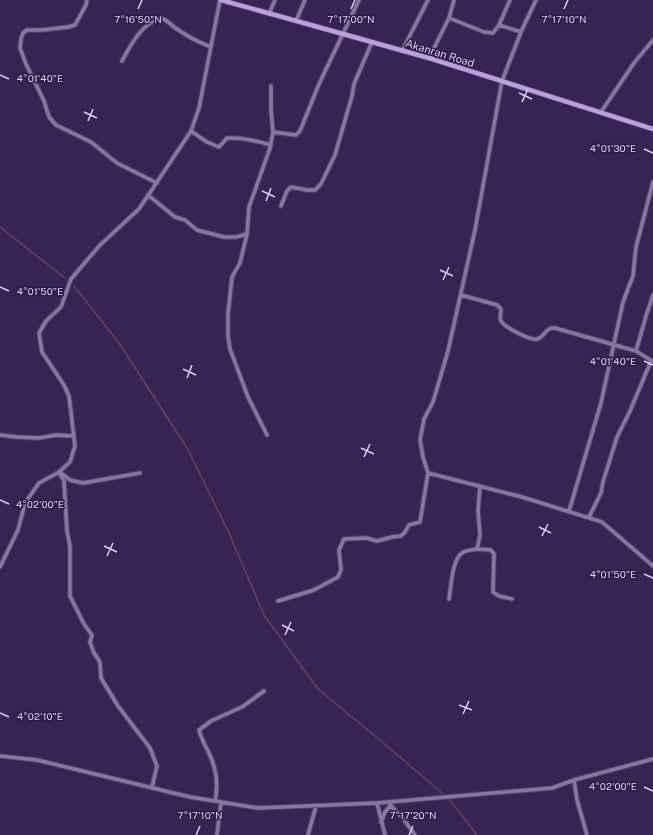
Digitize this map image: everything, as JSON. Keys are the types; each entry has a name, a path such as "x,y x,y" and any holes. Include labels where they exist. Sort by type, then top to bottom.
{"main road":[{"name":"Akanran Road","path":"220,0 429,58 653,129"}],"street":[{"path":"87,0 86,5 75,25 42,30 27,30 23,33 20,39 20,48 26,64 44,101 49,117 56,125 91,142 117,163 157,183"},
{"path":"0,567 18,530 25,503 39,483 59,472 70,462 75,446 70,396 42,352 39,333 46,321 61,307 71,279 100,245 139,209 191,131 199,108 220,0"},
{"path":"269,14 275,0"},
{"path":"296,21 305,0"},
{"path":"273,132 296,134 300,131 319,84 359,0"},
{"path":"402,51 428,0"},
{"path":"429,58 449,18 454,0"},
{"path":"449,18 488,34 493,33 499,25 510,0"},
{"path":"278,601 314,590 338,577 341,570 340,550 344,539 366,538 377,541 401,536 409,525 420,522 428,473 420,440 424,419 433,402 448,351 461,295 475,230 502,81 521,32 536,0"},
{"path":"122,61 139,32 150,22 160,18 164,19 199,42 211,47"},
{"path":"499,25 521,32"},
{"path":"601,112 634,63 653,40"},
{"path":"281,206 287,191 291,187 315,190 321,184 335,155 354,84 372,42"},
{"path":"267,435 248,397 230,349 228,336 228,314 232,277 240,263 248,234 249,208 271,145 273,132 270,110 270,86"},
{"path":"191,131 207,142 219,147 227,138 253,140 271,145"},
{"path":"569,511 601,403 623,302 633,276 636,247 653,182"},
{"path":"148,195 175,217 185,220 197,230 224,237 236,237 248,234"},
{"path":"461,295 497,304 501,309 500,317 502,324 535,340 540,339 547,330 551,328 636,351 652,361 617,437 601,493 589,517"},
{"path":"636,351 653,295"},
{"path":"0,435 16,438 39,438 56,435 73,436"},
{"path":"59,472 70,480 83,483 140,473"},
{"path":"59,472 64,481 67,531 70,546 70,596 84,624 92,635 90,642 100,662 101,678 118,706 150,748 157,766 152,787"},
{"path":"428,473 522,497 602,522 653,566"},
{"path":"477,549 480,535 478,511 480,486"},
{"path":"449,599 454,567 459,555 464,552 477,549 491,550 494,554 493,592 499,596 512,599"},
{"path":"215,801 218,784 216,771 208,751 202,741 199,730 211,721 242,707 264,691"},
{"path":"0,756 37,760 190,796 258,808 391,804 552,788 574,780 653,759"},
{"path":"574,780 577,800 587,835"},
{"path":"217,835 221,802"},
{"path":"377,804 385,835"},
{"path":"381,822 385,812 391,804"},
{"path":"391,804 415,835"},
{"path":"308,835 316,806"}],"waterway":[{"path":"0,227 65,278"},
{"path":"74,286 119,343 187,448 229,533 264,615 318,689 442,793"},
{"path":"449,799 477,835"}]}
